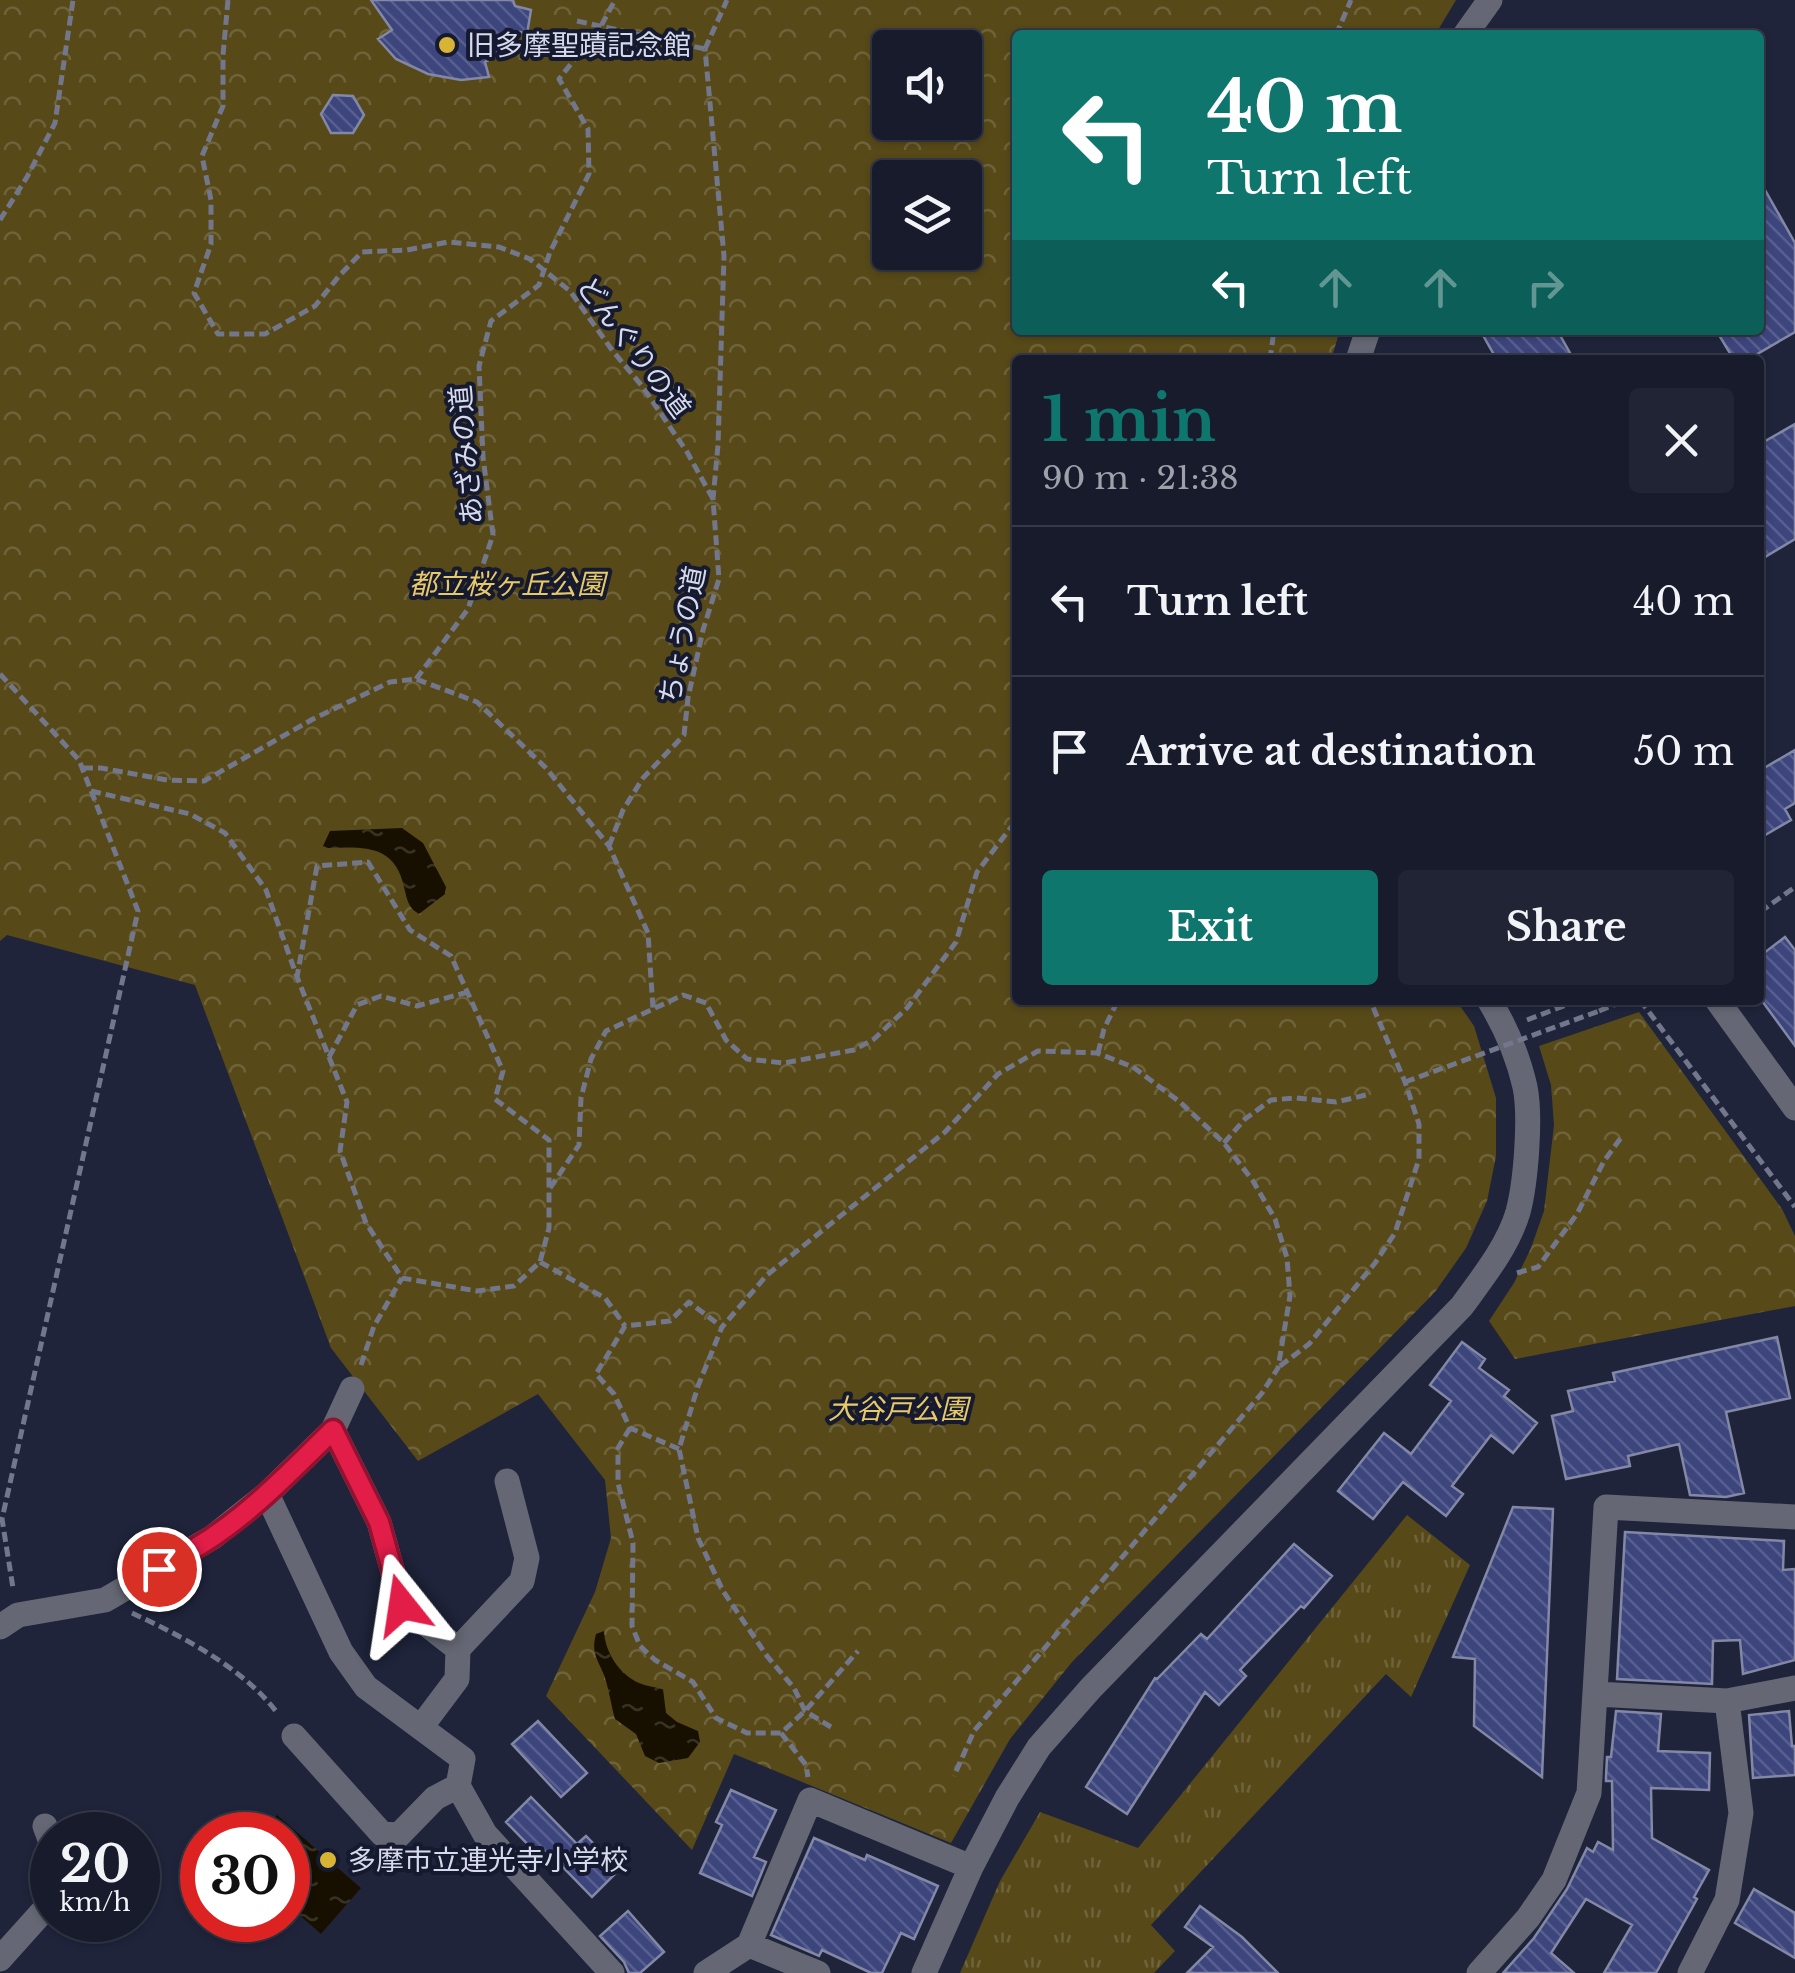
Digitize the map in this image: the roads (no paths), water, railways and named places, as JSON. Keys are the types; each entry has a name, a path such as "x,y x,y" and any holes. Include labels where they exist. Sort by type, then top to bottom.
{"street":[{"path":"1469,30 1490,0"},
{"path":"924,1973 972,1867 1039,1746 1462,1306 1493,1264 1518,1213 1527,1154 1525,1089 1504,1024 1492,1005"},
{"path":"1720,1005 1795,1108"},
{"path":"9,1621 105,1600 212,1538 267,1494 333,1430 352,1389"},
{"path":"333,1430 379,1522 402,1605 458,1649"},
{"path":"422,1728 457,1680 458,1649 522,1580 527,1558 507,1481"},
{"path":"267,1494 340,1652 366,1687 463,1759 458,1786 486,1834 612,1973"},
{"path":"1479,1973 1528,1918 1554,1880 1589,1793 1606,1507 1795,1516"},
{"path":"1596,1694 1727,1701 1795,1688"},
{"path":"1690,1973 1727,1900 1741,1813 1727,1701"},
{"path":"294,1736 382,1834 399,1834 436,1798 458,1786"},
{"path":"706,1973 749,1945 810,1800 972,1867"},
{"path":"0,1959 30,1926"},
{"path":"749,1945 818,1973"}],"water":[{"path":"402,828 423,843 446,887 445,894 419,914 408,903 400,873 385,856 365,849 323,846 330,831"},
{"path":"604,1631 607,1647 619,1668 639,1683 663,1689 666,1713 698,1731 700,1742 688,1758 659,1763 645,1756 636,1734 615,1719 594,1651 596,1634"},
{"path":"310,1844 361,1888 321,1934 310,1924"}],"place":[{"name":"旧多摩聖蹟記念館","path":"447,45"},
{"name":"多摩市立連光寺小学校","path":"328,1860"}],"park label":[{"name":"都立桜ヶ丘公園","path":"507,584"},
{"name":"大谷戸公園","path":"898,1409"}]}
